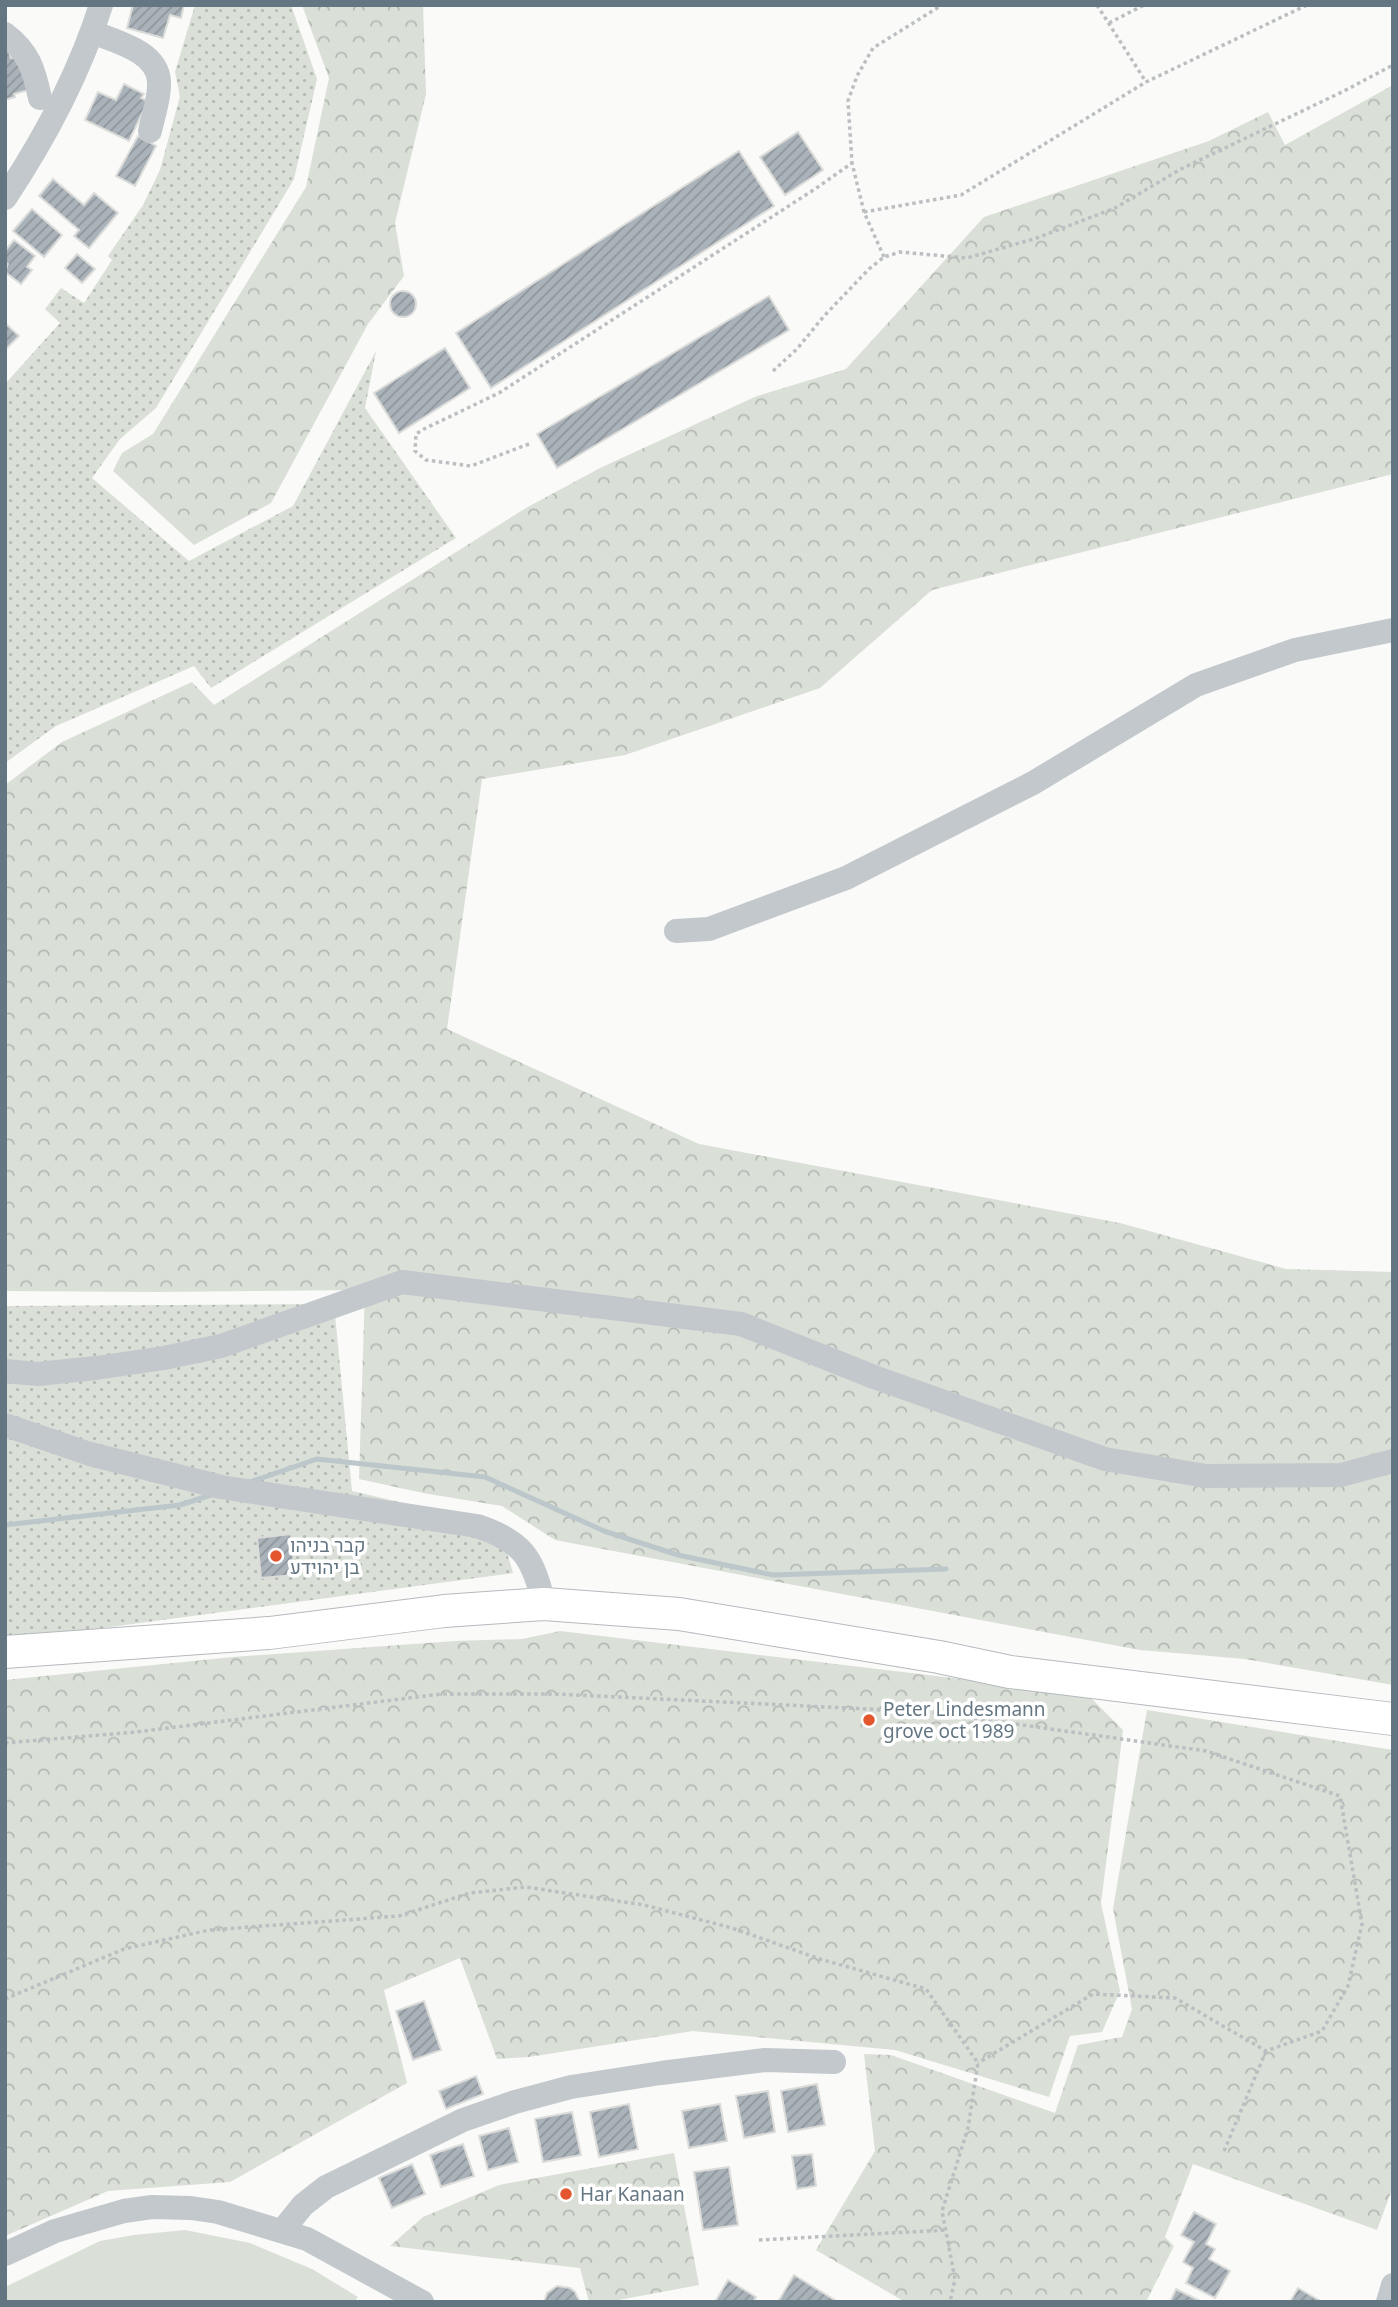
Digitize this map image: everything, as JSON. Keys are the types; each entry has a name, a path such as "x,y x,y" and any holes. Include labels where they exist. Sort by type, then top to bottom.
{"main road":[{"path":"5,1652 269,1633 444,1611 544,1604 679,1614 939,1657 1010,1672 1393,1719"}],"street":[{"path":"5,198 45,132 69,85 101,5"},
{"path":"92,32 130,47 144,55 154,67 159,83 150,131"},
{"path":"5,34 23,48 40,98"},
{"path":"676,931 709,929 846,878 1033,783 1196,685 1295,650 1393,630"},
{"path":"5,1371 38,1374 96,1368 221,1346 402,1282 741,1324 874,1377 1105,1459 1206,1476 1341,1475 1393,1461"},
{"path":"5,1426 90,1454 221,1488 477,1526 502,1534 520,1547 533,1567 544,1604"},
{"path":"282,2231 303,2206 326,2187 463,2120 514,2102 571,2087 661,2073 765,2060 834,2062"},
{"path":"5,2254 55,2231 124,2211 152,2207 191,2208 218,2213 307,2239 422,2302"},
{"path":"1388,2302 1393,2285"}],"path":[{"path":"884,257 864,212 852,163 848,101 857,76 873,48 942,5"},
{"path":"1097,5 1146,82"},
{"path":"1109,23 1144,5"},
{"path":"864,212 961,195 1146,82 1307,5"},
{"path":"773,371 884,257 900,252 967,258 1037,238 1115,208 1181,169 1393,65"},
{"path":"529,444 471,466 426,460 415,451 414,443 416,434 499,393 852,163"},
{"path":"5,1743 136,1732 441,1694 531,1694 931,1712 1206,1751 1340,1796 1362,1924 1348,1986 1321,2031 1266,2051 1224,2151"},
{"path":"5,1999 124,1949 197,1932 399,1916 470,1893 526,1887 644,1905 732,1928 820,1959 926,1989 978,2063 968,2128 942,2211 955,2279 950,2302"},
{"path":"978,2063 1093,1994 1175,1998 1266,2051"},
{"path":"759,2240 947,2230"}],"green space":[{"path":"195,5 291,5 317,79 294,179 156,408 120,439 92,478 189,561 293,506 376,351 365,408 456,538 211,688 194,666 56,726 5,763 5,384 60,323 45,309 61,288 84,303 112,260 108,256 143,205 160,170 180,96 175,72"},
{"path":"302,5 423,5 426,94 395,223 404,276 368,324 271,503 194,545 113,471 122,453 153,434 306,187 329,78"},
{"path":"1393,85 1393,474 932,590 820,688 625,755 482,779 447,1029 699,1144 1120,1223 1286,1269 1393,1272 1393,1685 1245,1659 1140,1650 555,1540 502,1506 359,1479 365,1290 5,1291 5,785 62,742 192,682 214,705 526,508 600,468 757,396 846,369 984,217 1209,141 1268,112 1285,145"},
{"path":"334,1304 352,1491 499,1525 513,1573 5,1641 5,1306"},
{"path":"560,1631 1087,1694 1123,1730 1101,1903 1120,1991 1102,2032 1070,2036 1049,2097 895,2050 693,2031 529,2057 497,2059 460,1958 384,1990 407,2083 230,2182 108,2191 5,2236 5,1680 233,1657 455,1641 522,1639"},
{"path":"1147,1710 1393,1750 1393,2187 1377,2230 1193,2164 1165,2237 1174,2246 1146,2302 905,2302 816,2250 875,2151 864,2054 891,2055 1055,2113 1078,2045 1122,2037 1132,2009 1113,1909"},
{"path":"674,2153 699,2285 608,2302 589,2302 580,2268 390,2246 423,2217 499,2185"},
{"path":"185,2230 250,2243 312,2269 358,2297 354,2302 5,2302 5,2287 100,2241"}],"building":[{"path":"133,5 184,5 181,18 170,15 163,38 127,28"},
{"path":"7,46 11,58 22,55 32,89 14,94 15,97 5,100 5,47"},
{"path":"124,84 144,94 141,98 148,101 129,141 85,120 98,92 116,100"},
{"path":"798,132 823,170 785,195 760,157"},
{"path":"138,136 156,146 135,186 116,176"},
{"path":"739,151 774,206 491,388 456,333"},
{"path":"53,179 84,205 94,193 118,213 89,248 74,236 79,230 39,196"},
{"path":"32,209 62,235 44,257 13,231"},
{"path":"14,240 35,256 27,267 32,270 21,284 5,272 8,264 5,262 5,251"},
{"path":"77,254 95,269 82,283 65,268"},
{"path":"403,291 412,295 416,304 412,313 403,317 394,313 390,304 394,295"},
{"path":"769,296 789,330 557,468 537,434"},
{"path":"5,323 19,336 5,350"},
{"path":"445,348 470,388 399,433 374,393"},
{"name":"קבר בניהו בן יהוידע","path":"291,1534 295,1575 261,1578 257,1538"},
{"path":"424,2001 441,2050 413,2060 396,2011"},
{"path":"476,2076 483,2094 446,2109 439,2091"},
{"path":"817,2084 825,2125 788,2132 781,2091"},
{"path":"768,2091 775,2132 744,2138 736,2096"},
{"path":"629,2104 638,2149 599,2157 590,2112"},
{"path":"720,2104 727,2141 689,2148 682,2111"},
{"path":"572,2112 581,2155 543,2162 535,2119"},
{"path":"509,2128 518,2162 488,2170 479,2136"},
{"path":"463,2144 474,2176 441,2187 430,2155"},
{"path":"812,2154 816,2186 797,2189 792,2156"},
{"path":"412,2164 425,2194 392,2208 379,2178"},
{"path":"729,2167 738,2225 703,2230 694,2172"},
{"path":"1194,2212 1216,2224 1206,2244 1215,2249 1209,2259 1230,2271 1215,2298 1186,2283 1193,2268 1183,2262 1194,2242 1181,2235"},
{"path":"794,2275 838,2302 778,2302"},
{"path":"728,2280 756,2297 753,2302 715,2302"},
{"path":"557,2286 570,2288 580,2302 544,2302 547,2293"},
{"path":"1298,2288 1322,2302 1290,2302"},
{"path":"1176,2289 1202,2302 1170,2302"}],"waterway":[{"path":"250,1482 317,1459 485,1477 604,1531 678,1555 773,1575 946,1569"},
{"path":"5,1525 180,1505 211,1495"}],"place":[{"name":"קבר בניהו בן יהוידע","path":"276,1556"},
{"name":"Peter Lindesmann grove oct 1989","path":"869,1720"},
{"name":"Har Kanaan","path":"566,2194"}]}
